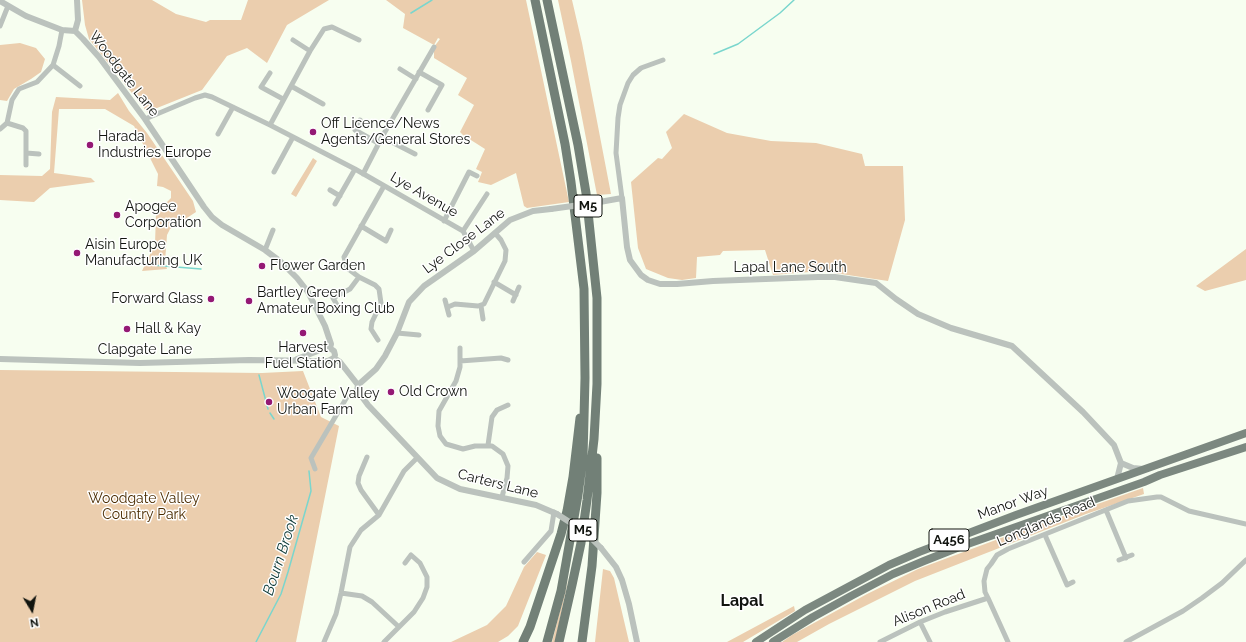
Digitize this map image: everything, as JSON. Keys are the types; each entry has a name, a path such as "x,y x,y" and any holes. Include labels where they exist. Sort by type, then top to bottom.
{"highway":[{"name":"M5","path":"535,0 566,144 584,289 585,378 583,452 578,495 560,591 547,642"},
{"name":"M5","path":"547,0 578,145 591,237 597,298 596,416 587,500 572,586 559,642"},
{"path":"523,642 530,627 545,584 567,511 585,378"},
{"path":"582,642 592,566 596,507 596,416"},
{"name":"Manor Way","path":"756,642 805,610 889,565 958,537 1246,433"},
{"name":"Manor Way","path":"773,642 813,617 893,574 1005,531 1137,485 1160,475 1246,447"}],"street":[{"path":"0,1 26,16 62,30 75,31 78,20 77,0"},
{"path":"0,26 8,6"},
{"path":"270,124 310,51 324,29 332,27 359,40"},
{"path":"0,129 7,123 12,100 19,89 37,82 54,65 62,30"},
{"name":"Woodgate Lane","path":"75,31 99,57 145,119 212,217 222,225 265,250 281,262 297,278 308,292 325,326 331,344 330,348"},
{"path":"293,40 310,51"},
{"path":"363,174 378,143 434,47"},
{"path":"622,198 616,153 620,105 633,75 640,68 663,60"},
{"path":"54,65 80,86"},
{"path":"400,69 416,79"},
{"path":"420,72 442,85 428,110"},
{"path":"270,73 261,87 283,99"},
{"path":"291,86 323,104"},
{"name":"Lye Avenue","path":"145,119 204,95 270,124 355,169 463,231 474,250"},
{"path":"218,134 233,107"},
{"path":"360,120 355,130 378,143"},
{"path":"7,123 23,128 26,131 26,165"},
{"path":"274,172 293,137"},
{"path":"382,137 415,154"},
{"path":"26,153 39,154"},
{"path":"335,204 355,169"},
{"path":"444,221 469,172 477,176"},
{"path":"378,340 371,329 372,322 381,303 379,289 347,268 344,258 384,186"},
{"path":"330,190 340,196"},
{"name":"Lye Close Lane","path":"463,231 487,194"},
{"name":"Lye Close Lane","path":"357,388 376,369 385,356 397,333 409,302 432,279 474,250 510,220 533,211 622,198"},
{"name":"Lapal Lane South","path":"622,198 627,247 630,260 636,269 648,280 660,284 677,284 713,281 835,277 876,283 918,314 951,328 1012,346 1083,412 1114,445 1121,463"},
{"path":"361,226 386,241 391,230"},
{"path":"265,250 273,230"},
{"path":"481,306 484,304 505,261 506,250 501,240 495,233"},
{"path":"337,305 333,298 350,289 359,277"},
{"path":"494,282 516,295"},
{"path":"513,301 519,287"},
{"path":"445,300 449,315"},
{"path":"448,307 455,304 481,306"},
{"path":"481,306 483,319"},
{"path":"397,333 420,335"},
{"path":"330,348 334,351 334,358 330,361 325,361 322,356 322,350 330,348"},
{"path":"460,348 460,367 456,381 439,412 438,426 440,436 446,444 463,449 488,445 492,446 503,454 508,466 507,478 502,497"},
{"name":"Clapgate Lane","path":"290,361 322,350"},
{"name":"Carters Lane","path":"334,358 340,362 368,405 437,478 460,489 536,505 556,513 585,532 601,548 616,567 622,580 629,604 637,642"},
{"path":"460,361 501,358 508,360"},
{"name":"Clapgate Lane","path":"0,359 140,363 249,360 325,361"},
{"path":"315,469 311,458 348,397 357,388"},
{"path":"488,445 492,417 497,410 508,405"},
{"path":"367,458 359,476 358,483 361,490 379,515"},
{"path":"324,642 336,614 350,548 361,530 379,515 404,471 417,458"},
{"path":"1117,479 1121,463 1143,470"},
{"name":"Longlands Road","path":"1008,642 988,598 984,581 987,569 997,555 1008,549 1128,501 1161,497 1189,511 1246,524"},
{"path":"1106,510 1126,558"},
{"path":"524,562 551,530 556,513"},
{"path":"1045,535 1065,586 1074,582"},
{"path":"384,642 414,612 423,598 427,587 427,577 420,563 411,555 405,563"},
{"path":"1119,560 1132,555"},
{"path":"1126,642 1182,611 1202,598 1246,560"},
{"path":"341,593 362,596 372,602 399,627"},
{"name":"Alison Road","path":"880,642 920,622 988,598"},
{"path":"920,622 930,642"}],"green space":[{"path":"82,0 152,0 176,14 206,22 210,20 241,20 248,0 329,0 287,25 267,63 247,48 227,56 202,90 147,112 89,39 85,25"},
{"path":"386,0 526,0 569,202 527,208 524,206 516,173 491,185 478,182 482,172 476,169 485,149 460,132 474,105 458,95 467,78 434,58 434,47 440,39 438,38 434,45 403,28 405,14"},
{"path":"558,0 572,0 582,43 611,194 597,195"},
{"path":"20,43 36,48 45,59 41,72 14,89 7,101 0,100 0,45"},
{"path":"118,93 129,111 147,133 193,201 196,212 170,229 167,235 165,262 167,269 142,271 155,244 156,213 171,198 171,191 157,186 158,174 134,126 105,109 59,109 54,173 91,178 95,182 50,188 34,202 0,200 0,175 42,176 50,169 52,112 56,97 110,100"},
{"path":"684,114 727,133 771,141 816,143 862,154 865,166 903,166 905,220 888,281 821,271 773,275 765,250 723,251 720,255 697,257 696,278 682,280 668,278 646,269 638,248 631,182 658,158 662,159 672,148 666,132"},
{"path":"313,158 317,161 296,197 291,194"},
{"path":"1246,249 1246,280 1205,291 1196,286"},
{"name":"Woodgate Valley Country Park","path":"0,370 262,373 303,371 321,417 339,426 296,642 0,642"},
{"path":"1143,488 1144,494 1086,514 915,581 829,624 797,642 782,642 867,594 918,569"},
{"path":"537,552 546,555 518,626 508,636 498,642 451,642 487,625 506,606 524,567"},
{"path":"603,569 610,571 614,578 629,642 595,642"},
{"path":"569,576 555,642 552,642"},
{"path":"794,606 795,611 743,642 727,642"}],"waterway":[{"path":"411,13 432,0"},
{"path":"714,54 738,44 780,13 794,0"},
{"path":"139,264 201,269"},
{"path":"259,375 268,409"},
{"path":"270,413 274,419"},
{"name":"Bourn Brook","path":"256,642 281,594 288,572 311,491 309,471"}],"place":[{"name":"Off Licence/News Agents/General Stores","path":"313,132"},
{"name":"Harada Industries Europe","path":"90,145"},
{"name":"Apogee Corporation","path":"117,215"},
{"name":"Aisin Europe Manufacturing UK","path":"77,253"},
{"name":"Flower Garden","path":"262,266"},
{"name":"Forward Glass","path":"211,299"},
{"name":"Bartley Green Amateur Boxing Club","path":"249,301"},
{"name":"Hall & Kay","path":"127,329"},
{"name":"Harvest Fuel Station","path":"303,333"},
{"name":"Old Crown","path":"391,392"},
{"name":"Woogate Valley Urban Farm","path":"269,402"}],"district":[{"name":"Lapal","path":"742,601"}]}
